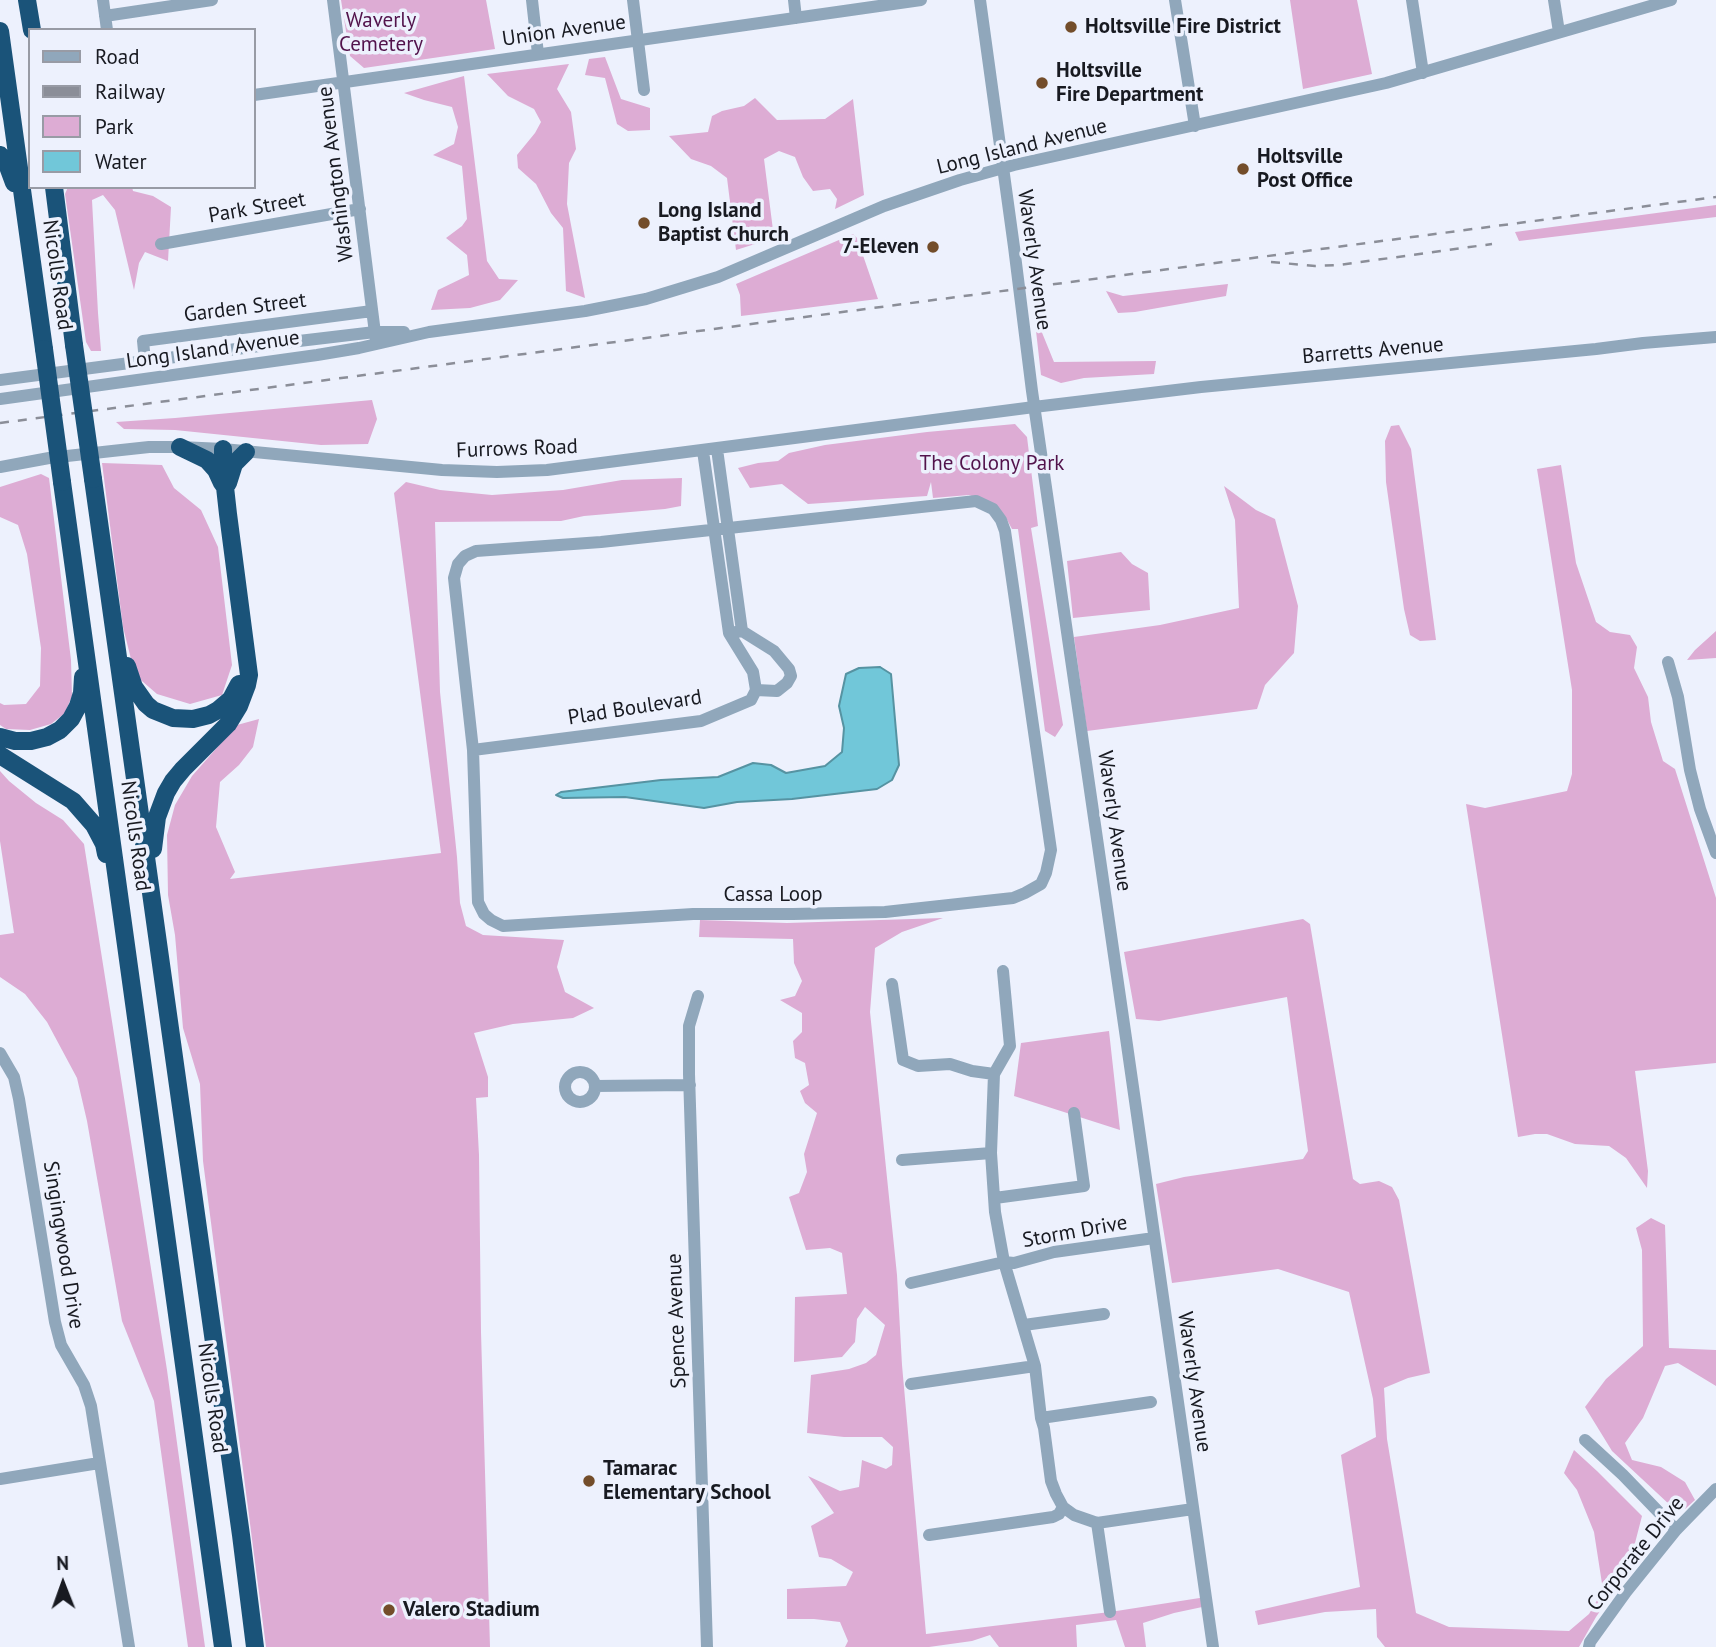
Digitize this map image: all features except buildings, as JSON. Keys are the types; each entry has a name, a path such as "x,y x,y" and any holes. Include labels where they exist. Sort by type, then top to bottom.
{"highway":[{"path":"27,0 32,28"},
{"path":"34,0 38,28"},
{"name":"Nicolls Road","path":"0,32 223,1647"},
{"path":"0,155 13,178 17,204 31,253"},
{"name":"Nicolls Road","path":"54,189 255,1647"},
{"path":"60,189 63,244"},
{"path":"180,447 206,460 216,470 225,490"},
{"path":"157,933 153,840 157,817 173,781 221,732 239,706 247,685 246,654 225,490 223,449"},
{"path":"225,490 234,464 246,452"},
{"path":"111,611 134,687 146,704 164,715 193,719 218,710 236,691 246,654"},
{"path":"0,737 15,741 39,739 60,730 75,713 83,686 81,614"},
{"path":"0,755 73,800 94,825 107,855 112,888 128,951"}],"street":[{"path":"103,0 106,23 212,0"},
{"name":"Washington Avenue","path":"333,0 376,338"},
{"path":"532,0 538,54"},
{"path":"633,0 644,90"},
{"path":"794,0 796,18"},
{"name":"Union Avenue","path":"256,94 921,0"},
{"name":"Waverly Avenue","path":"980,0 1034,407 1213,1647"},
{"path":"1175,0 1195,126"},
{"path":"1412,0 1423,73"},
{"path":"1554,0 1559,32"},
{"name":"Long Island Avenue","path":"0,380 145,361 429,332 601,309 669,292 731,272 894,202 960,180 1003,168 1345,93 1423,73 1671,0"},
{"name":"Park Street","path":"161,244 360,209"},
{"name":"Garden Street","path":"145,361 142,341 372,311"},
{"name":"Barretts Avenue","path":"1034,407 1213,386 1716,337"},
{"name":"Long Island Avenue","path":"0,399 195,373 376,338"},
{"name":"Furrows Road","path":"0,467 103,452 180,447 433,470 498,472 563,469 1034,407"},
{"path":"717,449 728,528 735,632"},
{"path":"703,451 714,529 735,632 753,673 756,690 777,691 788,683 791,676 789,669 774,651 735,632"},
{"name":"Cassa Loop","path":"976,502 993,509 1001,520 1004,531 1051,850 1041,884 1013,898 885,912 694,914 503,926 484,914 478,902 473,750 454,578 458,565 465,556 476,551 601,542 728,528 955,503 976,502"},
{"path":"1668,662 1678,697 1700,809 1716,853"},
{"name":"Plad Boulevard","path":"473,750 701,721 751,700 756,690"},
{"name":"Storm Drive","path":"1003,971 1010,1046 994,1074 991,1153 995,1212 1004,1262 1035,1366 1051,1481 1063,1507"},
{"path":"892,984 903,1060 918,1066 950,1064 972,1072 994,1074"},
{"name":"Spence Avenue","path":"698,996 689,1026 707,1647"},
{"name":"Singingwood Drive","path":"0,1053 14,1077 19,1098 55,1322 61,1345 91,1406 129,1647"},
{"path":"595,1086 690,1085"},
{"name":"Storm Drive","path":"995,1198 1084,1186 1073,1113"},
{"path":"902,1160 991,1153"},
{"name":"Storm Drive","path":"911,1283 1004,1262 1014,1263 1054,1252 1154,1238"},
{"path":"1024,1325 1104,1314"},
{"path":"911,1384 1035,1366"},
{"path":"1041,1418 1151,1402"},
{"path":"1585,1440 1676,1530"},
{"path":"0,1479 99,1463"},
{"name":"Corporate Drive","path":"1589,1647 1615,1607 1676,1530 1716,1489"},
{"path":"929,1535 1053,1517 1059,1514 1063,1507 1097,1523 1193,1509"},
{"path":"1097,1523 1110,1612"}],"green space":[{"name":"Waverly Cemetery","path":"341,0 486,0 495,49 364,68 350,56"},
{"path":"1290,0 1357,0 1372,74 1303,89"},
{"path":"605,57 621,99 650,108 650,130 628,131 617,124 605,78 585,75 589,59"},
{"path":"569,64 557,89 571,112 576,149 569,163 567,204 585,298 566,291 563,228 551,213 536,184 518,168 517,155 541,122 534,109 508,96 487,74"},
{"path":"464,76 487,261 499,279 518,280 500,300 470,308 431,310 438,290 469,275 467,255 446,238 467,219 462,166 433,155 454,144 458,127 452,107 404,93"},
{"path":"755,98 777,120 825,119 853,99 864,195 835,209 837,199 830,189 813,191 803,177 795,157 779,151 764,159 774,238 736,250 727,178 711,166 691,159 669,136 708,132 712,116 744,106"},
{"path":"67,189 132,189 153,196 171,207 168,261 145,252 139,263 134,290 115,210 103,195 92,200 101,351 91,351 86,342 65,194"},
{"path":"1716,205 1716,217 1519,241 1515,232"},
{"path":"853,234 857,238 878,299 741,316 740,295 736,284"},
{"path":"1228,284 1226,296 1118,313 1106,291 1123,296"},
{"path":"1034,313 1054,362 1156,361 1154,374 1084,378 1061,383 1041,375"},
{"path":"372,400 377,419 368,444 321,445 175,430 124,429 116,422 175,418"},
{"name":"The Colony Park","path":"1015,424 1027,437 1038,526 1031,528 1063,725 1055,737 1045,731 1018,529 1012,529 1005,516 992,503 969,495 933,498 931,482 927,496 808,504 782,484 750,488 738,468 778,461 789,453 825,445"},
{"path":"1399,425 1411,449 1436,640 1420,641 1410,635 1404,609 1386,482 1385,441 1391,426"},
{"path":"102,463 162,465 174,488 201,510 218,547 232,665 222,695 190,704 157,694 135,675 123,627"},
{"path":"1561,465 1576,563 1596,622 1610,632 1630,635 1637,647 1634,668 1648,697 1651,722 1663,761 1675,769 1716,898 1716,1063 1635,1071 1648,1171 1647,1188 1626,1158 1609,1146 1575,1144 1547,1134 1518,1137 1466,804 1485,808 1567,791 1572,774 1572,690 1537,469"},
{"path":"41,474 49,478 71,660 72,696 65,713 51,724 30,730 6,729 0,725 0,703 26,704 40,686 41,648 27,554 18,525 0,517 0,487"},
{"path":"682,478 681,506 665,509 584,516 561,521 435,522 440,692 460,903 466,926 483,935 564,940 557,967 565,992 594,1008 573,1018 513,1024 474,1033 488,1077 488,1097 476,1098 490,1647 266,1647 203,1161 200,1084 183,1028 175,935 168,895 167,835 175,805 192,776 237,725 259,719 253,747 239,765 220,782 216,827 235,872 230,879 441,853 394,493 406,482 440,490 492,495 563,490 622,480"},
{"path":"1224,486 1256,510 1275,519 1298,606 1294,653 1265,685 1257,709 1087,731 1074,637 1160,625 1239,608 1235,520"},
{"path":"1121,552 1132,564 1148,573 1150,610 1073,618 1067,561"},
{"path":"1716,631 1716,658 1687,660 1695,650"},
{"path":"0,771 36,803 63,820 84,844 167,1370 205,1647 188,1647 154,1401 122,1321 77,1078 47,1022 25,994 0,977 0,935 14,933 0,841"},
{"path":"943,918 902,932 875,948 870,1012 897,1275 902,1365 926,1634 1110,1612 1206,1597 1207,1606 1143,1623 1146,1647 1125,1647 1116,1620 1076,1625 1077,1647 999,1647 990,1635 972,1641 929,1647 845,1647 848,1641 840,1622 787,1619 787,1589 846,1586 853,1572 831,1559 819,1557 811,1526 834,1513 808,1476 840,1491 859,1487 862,1460 886,1469 892,1465 893,1447 882,1437 807,1433 811,1375 849,1369 866,1363 876,1355 885,1325 865,1307 857,1319 855,1342 842,1357 794,1362 795,1297 847,1294 842,1253 830,1248 806,1250 789,1197 799,1193 807,1172 804,1154 817,1113 805,1103 800,1091 809,1085 805,1063 795,1058 793,1041 802,1032 802,1013 780,1000 795,996 802,981 794,963 793,939 699,937 700,920 787,923"},
{"path":"1303,919 1310,924 1353,1179 1360,1184 1379,1181 1392,1187 1399,1200 1430,1373 1384,1388 1387,1439 1416,1613 1449,1627 1569,1631 1589,1614 1603,1590 1594,1532 1577,1490 1564,1473 1574,1450 1642,1516 1628,1570 1579,1647 1385,1647 1377,1637 1376,1609 1325,1612 1258,1625 1255,1611 1360,1587 1341,1455 1376,1437 1373,1399 1349,1292 1278,1269 1172,1283 1156,1184 1184,1177 1303,1159 1308,1151 1287,997 1159,1021 1136,1019 1124,952"},
{"path":"1109,1031 1120,1130 1014,1096 1021,1043"},
{"path":"1651,1218 1665,1225 1669,1348 1716,1350 1716,1386 1678,1363 1665,1366 1643,1418 1625,1443 1632,1460 1661,1467 1685,1482 1695,1500 1685,1509 1671,1506 1612,1451 1585,1407 1606,1379 1643,1346 1642,1250 1636,1228"}],"water":[{"path":"880,667 891,674 899,765 892,780 877,789 737,802 704,808 625,797 563,798 556,795 561,792 661,780 718,777 753,763 771,765 786,773 825,766 842,752 844,728 839,706 846,674 859,668"}],"railway":[{"path":"0,423 1716,197"},
{"path":"1271,262 1339,265 1492,244"}],"place":[{"name":"Holtsville Fire District","path":"1071,27"},
{"name":"Holtsville Fire Department","path":"1042,83"},
{"name":"Holtsville Post Office","path":"1243,169"},
{"name":"Long Island Baptist Church","path":"644,223"},
{"name":"7-Eleven","path":"933,247"},
{"name":"Tamarac Elementary School","path":"589,1481"},
{"name":"Valero Stadium","path":"389,1610"}]}
